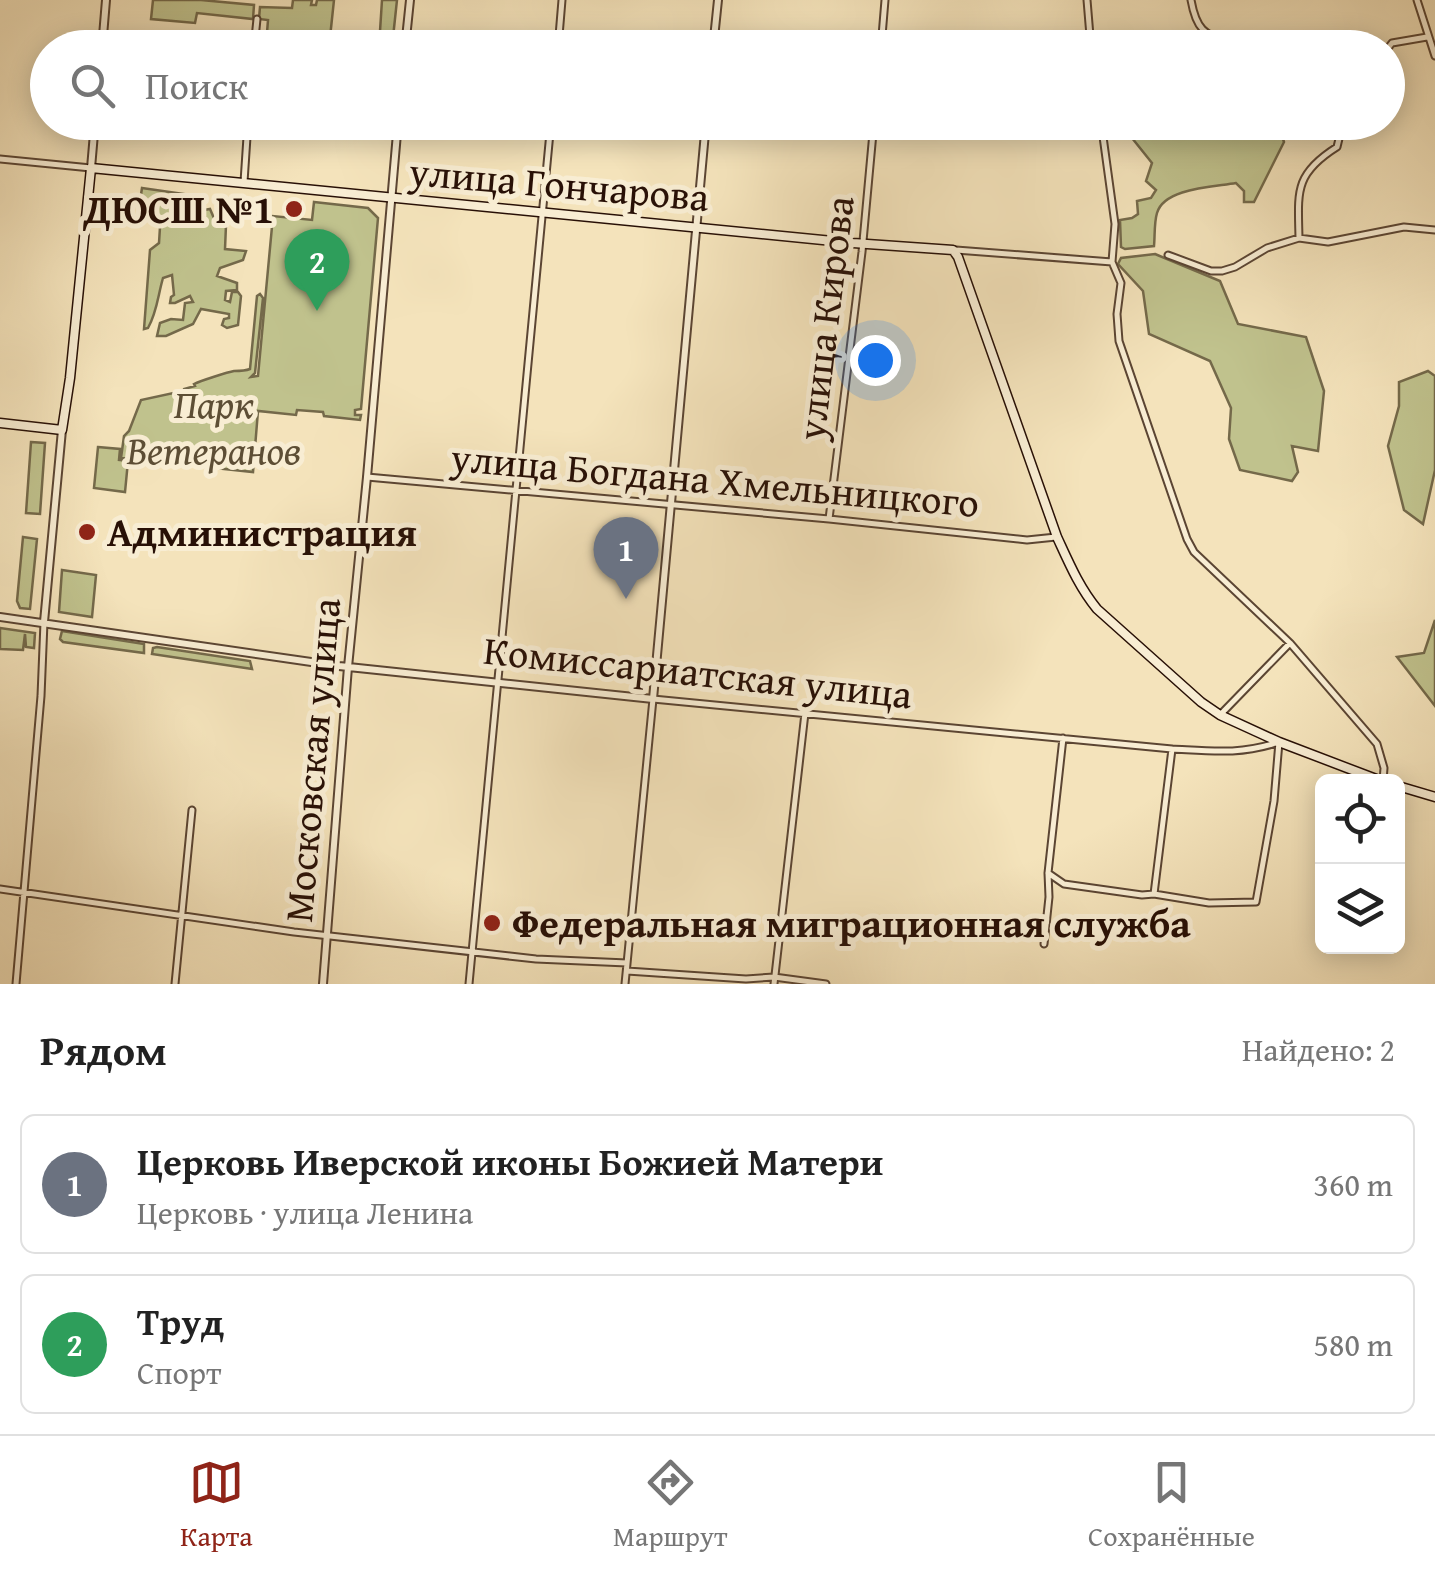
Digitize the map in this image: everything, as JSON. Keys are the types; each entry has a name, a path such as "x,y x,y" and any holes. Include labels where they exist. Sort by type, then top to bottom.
{"main road":[{"name":"улица Гончарова","path":"91,168 953,250"},
{"path":"0,423 62,430 91,168"},
{"path":"953,250 1057,537 1075,578 1097,609 1220,716 1364,774"},
{"path":"1405,788 1435,797"}],"street":[{"path":"104,30 106,0"},
{"path":"408,30 410,0"},
{"path":"560,30 562,0"},
{"path":"715,30 718,0"},
{"path":"883,30 886,0"},
{"path":"1087,0 1090,30"},
{"path":"1191,0 1195,22 1204,30"},
{"path":"1417,0 1435,56"},
{"path":"255,30 256,19"},
{"path":"1405,40 1428,36"},
{"path":"91,168 93,140"},
{"path":"244,182 247,140"},
{"name":"Московская улица","path":"323,984 396,140"},
{"path":"469,984 549,140"},
{"path":"625,984 704,140"},
{"name":"улица Кирова","path":"828,519 872,140"},
{"path":"1103,140 1115,224 1112,262 1122,284 1117,314 1119,341 1187,540 1194,552 1290,643 1376,744 1384,774"},
{"path":"1299,238 1298,202 1305,173 1337,147 1339,140"},
{"name":"улица Гончарова","path":"0,159 91,168"},
{"path":"1168,255 1211,271 1222,271 1267,248 1299,238 1328,242 1404,227 1435,230"},
{"name":"улица Гончарова","path":"953,250 1112,262"},
{"path":"16,984 62,430"},
{"name":"улица Богдана Хмельницкого","path":"367,477 1027,540 1057,537"},
{"name":"Комиссариатская улица","path":"0,617 348,667 1172,749 1234,753 1279,742"},
{"path":"1220,716 1290,643"},
{"path":"774,981 805,713"},
{"path":"1044,944 1063,738"},
{"path":"1048,874 1064,884 1142,895 1209,903 1256,902 1274,802 1279,742"},
{"path":"1154,894 1172,749"},
{"path":"175,984 192,810"},
{"path":"0,890 327,935 536,959 627,963"},
{"path":"626,971 826,984"}],"green space":[{"path":"153,0 254,5 253,19 197,13 195,23 151,19"},
{"path":"293,0 312,0 311,5 316,5 317,0 334,0 331,30 267,30 268,20 259,19 260,7 292,8"},
{"path":"382,0 397,0 394,30 380,30"},
{"path":"1134,140 1284,142 1254,202 1244,202 1244,191 1236,183 1179,194 1169,198 1157,213 1154,246 1125,249 1121,247 1120,220 1138,214 1137,201 1151,198 1156,190 1146,181 1152,163"},
{"path":"142,188 184,194 182,214 210,209 216,223 226,225 225,249 246,251 243,260 220,268 217,276 237,283 237,290 226,291 225,300 230,302 232,292 241,296 238,325 227,328 222,325 229,314 201,309 193,324 157,336 160,323 183,320 185,303 193,302 190,296 170,303 174,295 172,275 163,278 153,316 144,329 150,250 159,243 160,227 153,216 138,214"},
{"name":"Парк Ветеранов","path":"314,202 368,208 378,218 361,409 355,410 355,415 361,415 360,420 324,416 323,412 297,410 296,415 258,411 253,472 121,458 124,436 141,400 250,369 260,294 263,298 255,373 251,377 258,376 273,216 312,220"},
{"path":"1155,254 1220,281 1238,324 1306,337 1324,391 1318,451 1292,446 1298,472 1292,481 1240,470 1229,439 1231,408 1210,361 1149,334 1143,291 1118,264 1121,258"},
{"path":"1428,371 1435,376 1435,470 1423,524 1404,510 1388,446 1399,406 1399,382"},
{"path":"31,442 45,443 40,514 26,513"},
{"path":"98,447 120,449 119,460 128,461 125,492 94,488"},
{"path":"23,537 37,539 30,609 20,608 17,601"},
{"path":"62,570 96,575 92,617 59,612"},
{"path":"1435,620 1435,706 1397,657 1424,653"},
{"path":"0,628 35,633 34,648 26,647 25,634 23,650 0,649"},
{"path":"62,631 144,644 144,653 63,642"},
{"path":"157,647 250,661 252,669 152,654"}],"place":[{"name":"ДЮСШ №1","path":"294,209"},
{"name":"Труд","path":"317,311"},
{"name":"Администрация","path":"87,532"},
{"name":"Церковь Иверской иконы Божией Матери","path":"626,599"},
{"name":"Федеральная миграционная служба","path":"492,923"}]}
